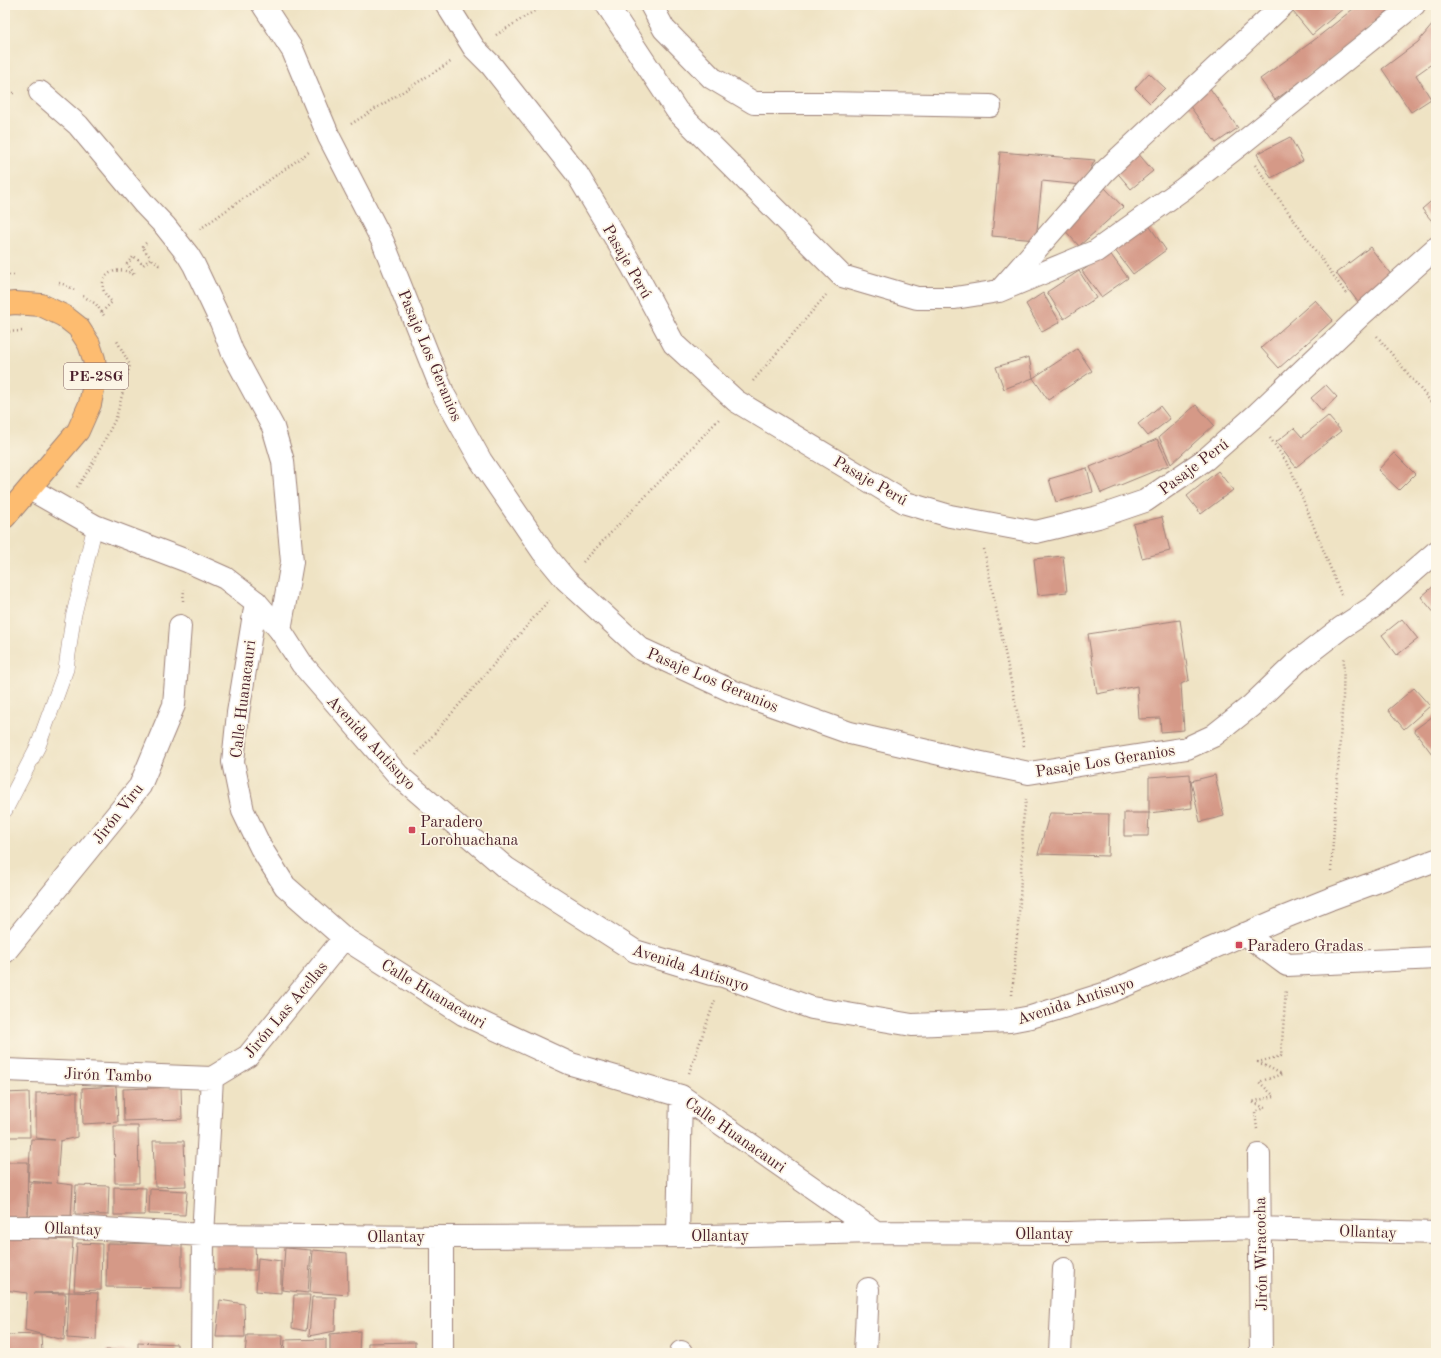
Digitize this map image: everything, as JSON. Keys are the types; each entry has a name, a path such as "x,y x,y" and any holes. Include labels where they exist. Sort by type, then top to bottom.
{"highway":[{"name":"PE-28G","path":"5,304 15,303 41,305 64,316 78,328 89,344 94,359 96,375 90,404 78,431 5,517"}],"street":[{"name":"Pasaje Los Geranios","path":"263,5 293,51 329,137 383,242 444,395 488,472 544,552 566,580 641,649 732,691 850,733 953,757 1029,772 1187,748 1213,736 1251,706 1297,662 1331,635 1373,607 1436,552"},
{"name":"Pasaje Perú","path":"447,5 474,48 491,65 577,174 632,266 674,344 736,401 906,503 950,516 1036,532 1098,518 1145,501 1206,459 1256,416 1361,315 1436,248"},
{"path":"607,5 677,111 842,276 917,298 955,298 999,291 1096,251 1183,189 1414,5"},
{"path":"651,5 664,28 712,78 754,103 990,106"},
{"path":"999,291 1104,172 1283,5"},
{"path":"40,92 78,125 144,204 165,226 194,265 221,322 232,351 258,403 273,427 283,461 292,562 280,630"},
{"name":"Avenida Antisuyo","path":"30,489 94,526 187,561 224,578 256,602 280,630 302,664 398,776 506,868 635,951 711,974 723,976 812,1008 912,1025 1010,1021 1031,1017 1110,992 1330,899 1436,860"},
{"name":"Calle Huanacauri","path":"256,602 239,706 233,762 243,810 261,848 285,886 344,938 463,1014 571,1064 681,1096 876,1232"},
{"name":"Jirón Viru","path":"5,952 140,786 174,705 180,626"},
{"path":"1245,934 1287,965 1436,958"},
{"name":"Jirón Las Accllas","path":"212,1078 248,1056 344,938"},
{"name":"Jirón Tambo","path":"5,1070 212,1078"},
{"path":"202,1353 203,1235 212,1078"},
{"path":"678,1235 681,1096"},
{"name":"Jirón Wiracocha","path":"1259,1156 1262,1353"},
{"path":"1260,1228 1436,1221"},
{"name":"Ollantay","path":"5,1227 70,1227 203,1235 442,1237 876,1232 1067,1233 1260,1228 1436,1233"},
{"path":"442,1237 442,1353"},
{"path":"1060,1353 1064,1269"},
{"path":"865,1353 868,1289"}],"lane":[{"path":"5,810 38,746 66,669 74,618 94,526"}],"path":[{"path":"102,312 112,302 106,296 103,288 104,280 108,274 114,271 128,271 133,275 135,274 126,264 134,256 143,265 151,258 159,265 183,250 329,137 544,5"},
{"path":"1241,144 1361,315 1436,408"},
{"path":"398,776 566,580 736,401 842,276"},
{"path":"5,332 27,331"},
{"path":"1256,416 1290,468 1351,621"},
{"path":"978,522 1029,772 1023,822 1020,901 1010,1021"},
{"path":"180,626 187,561"},
{"path":"1330,899 1343,697 1344,652 1331,635"},
{"path":"1255,1112 1265,1108 1252,1102 1274,1096 1259,1082 1282,1074 1258,1062 1281,1056 1287,965"},
{"path":"681,1096 723,976"}],"building":[{"path":"1292,5 1342,5 1344,8 1312,35 1289,7"},
{"path":"1358,5 1395,5 1328,62 1275,100 1260,79 1313,41"},
{"path":"1433,24 1436,29 1436,68 1433,63 1416,75 1431,99 1411,112 1382,69 1418,42"},
{"path":"1149,73 1165,88 1150,103 1135,88"},
{"path":"1209,87 1238,128 1216,143 1187,102"},
{"path":"1290,137 1303,161 1271,178 1257,154"},
{"path":"1000,152 1095,160 1082,185 1042,181 1036,240 992,236"},
{"path":"1137,152 1153,171 1131,189 1114,169"},
{"path":"1105,188 1123,207 1079,246 1061,226"},
{"path":"1436,197 1436,226 1422,209"},
{"path":"1148,224 1166,250 1133,274 1114,249"},
{"path":"1370,247 1392,276 1358,302 1336,273"},
{"path":"1109,252 1128,278 1101,297 1082,271"},
{"path":"1079,271 1096,298 1064,319 1047,292"},
{"path":"1043,293 1060,322 1042,332 1026,304"},
{"path":"1315,300 1333,320 1279,368 1261,348"},
{"path":"1077,349 1092,371 1048,400 1033,378"},
{"path":"1029,357 1033,378 1004,389 996,367"},
{"path":"1326,385 1337,397 1322,411 1311,398"},
{"path":"1196,405 1214,425 1171,464 1159,437"},
{"path":"1160,406 1170,419 1148,436 1138,424"},
{"path":"1328,416 1341,431 1296,467 1276,442 1294,428 1302,437"},
{"path":"1157,439 1169,465 1101,493 1090,467"},
{"path":"1394,453 1415,474 1399,490 1378,470"},
{"path":"1087,468 1093,492 1056,502 1049,479"},
{"path":"1218,471 1233,490 1201,514 1187,496"},
{"path":"1162,517 1170,551 1142,558 1133,524"},
{"path":"1063,556 1067,592 1038,595 1034,559"},
{"path":"1436,584 1436,615 1421,597"},
{"path":"1402,619 1418,639 1397,655 1382,635"},
{"path":"1180,620 1189,680 1181,684 1184,730 1161,732 1160,718 1139,719 1137,686 1097,694 1088,634"},
{"path":"1414,688 1430,706 1404,729 1388,710"},
{"path":"1436,714 1436,752 1432,754 1414,730"},
{"path":"1190,774 1192,808 1149,813 1149,777"},
{"path":"1215,775 1224,816 1200,822 1191,781"},
{"path":"1050,813 1109,814 1108,856 1038,854"},
{"path":"1124,813 1149,813 1148,836 1124,836"},
{"path":"116,1086 118,1122 83,1124 82,1088"},
{"path":"181,1087 182,1119 124,1121 123,1089"},
{"path":"29,1092 30,1137 5,1137 5,1093"},
{"path":"77,1092 77,1137 60,1141 57,1183 73,1185 71,1218 28,1218 30,1183 52,1183 28,1181 31,1139 55,1140 36,1138 36,1093"},
{"path":"114,1126 138,1126 139,1183 115,1183"},
{"path":"153,1141 184,1141 186,1186 155,1187"},
{"path":"5,1162 28,1162 27,1219 5,1219"},
{"path":"76,1185 109,1186 108,1215 75,1214"},
{"path":"114,1187 146,1188 145,1215 114,1215"},
{"path":"150,1189 187,1191 185,1215 149,1214"},
{"path":"6,1237 73,1240 69,1292 34,1293 66,1294 64,1340 25,1330 27,1293 5,1290"},
{"path":"77,1243 102,1244 101,1290 74,1291"},
{"path":"107,1243 182,1244 182,1288 106,1287"},
{"path":"255,1243 256,1270 214,1270 214,1244"},
{"path":"285,1248 311,1250 308,1293 282,1290"},
{"path":"313,1250 347,1253 348,1295 310,1292"},
{"path":"258,1258 281,1261 281,1293 256,1291"},
{"path":"69,1292 98,1293 96,1340 67,1338"},
{"path":"294,1295 310,1295 306,1331 292,1328"},
{"path":"312,1297 336,1297 335,1331 309,1336"},
{"path":"220,1300 244,1304 245,1337 216,1337"},
{"path":"360,1331 359,1353 330,1353 330,1334"},
{"path":"41,1334 42,1353 5,1353 5,1335"},
{"path":"247,1335 283,1335 282,1353 245,1353"},
{"path":"326,1339 326,1353 284,1353 285,1340"},
{"path":"138,1342 177,1344 177,1353 138,1353"},
{"path":"415,1342 415,1353 368,1353 368,1343"},
{"path":"106,1350 131,1351 131,1353 106,1353"}],"place":[{"name":"Paradero Lorohuachana","path":"412,830"},
{"name":"Paradero Gradas","path":"1239,945"}]}
